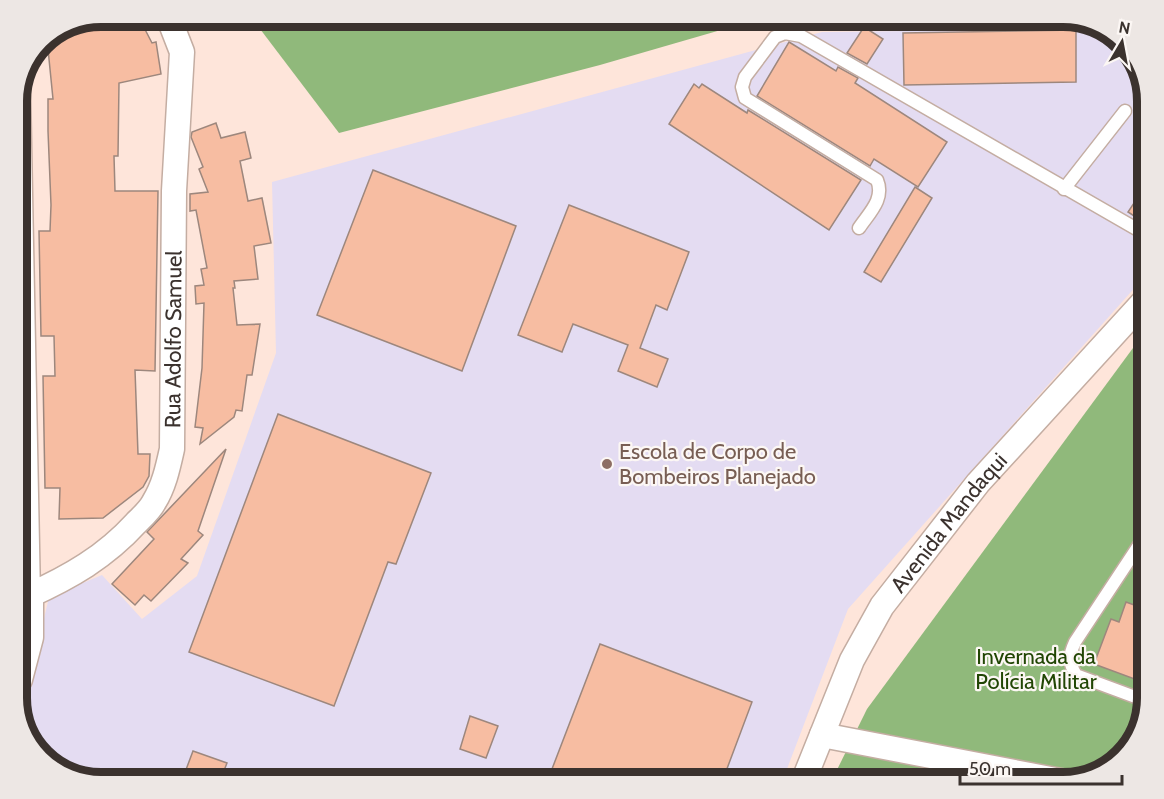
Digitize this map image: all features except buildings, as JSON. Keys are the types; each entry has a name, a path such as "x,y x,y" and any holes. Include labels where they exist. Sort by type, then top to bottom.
{"street":[{"name":"Rua Adolfo Samuel","path":"27,592 84,568 101,557 153,504 167,469 172,449 175,390 174,191 182,52 172,27"},
{"name":"Avenida Mandaqui","path":"807,772 852,660 882,606 978,483 1137,306"},
{"path":"822,735 1014,772"}],"lane":[{"path":"859,228 880,197 881,189 877,180 745,98 742,87 745,77 775,37 785,33 809,40 1137,230"},
{"path":"1064,189 1125,111"},
{"path":"1137,550 1070,654 1070,665 1076,675 1137,698"}],"shaded area":[{"name":"Escola de Corpo de Bombeiros Planejado","path":"1080,29 1092,34 1092,72 1130,72 1134,82 1137,101 1137,285 848,609 786,772 87,771 60,759 42,743 28,712 27,691 49,597 102,575 142,619 197,576 276,353 272,182 822,32"}],"green space":[{"path":"259,27 731,27 600,65 339,133"},
{"name":"Invernada da Polícia Militar","path":"1137,343 1137,697 1134,717 1124,739 1108,757 1100,762 1072,771 836,772 867,709"}],"place":[{"name":"Escola de Corpo de Bombeiros Planejado","path":"607,464"}]}
